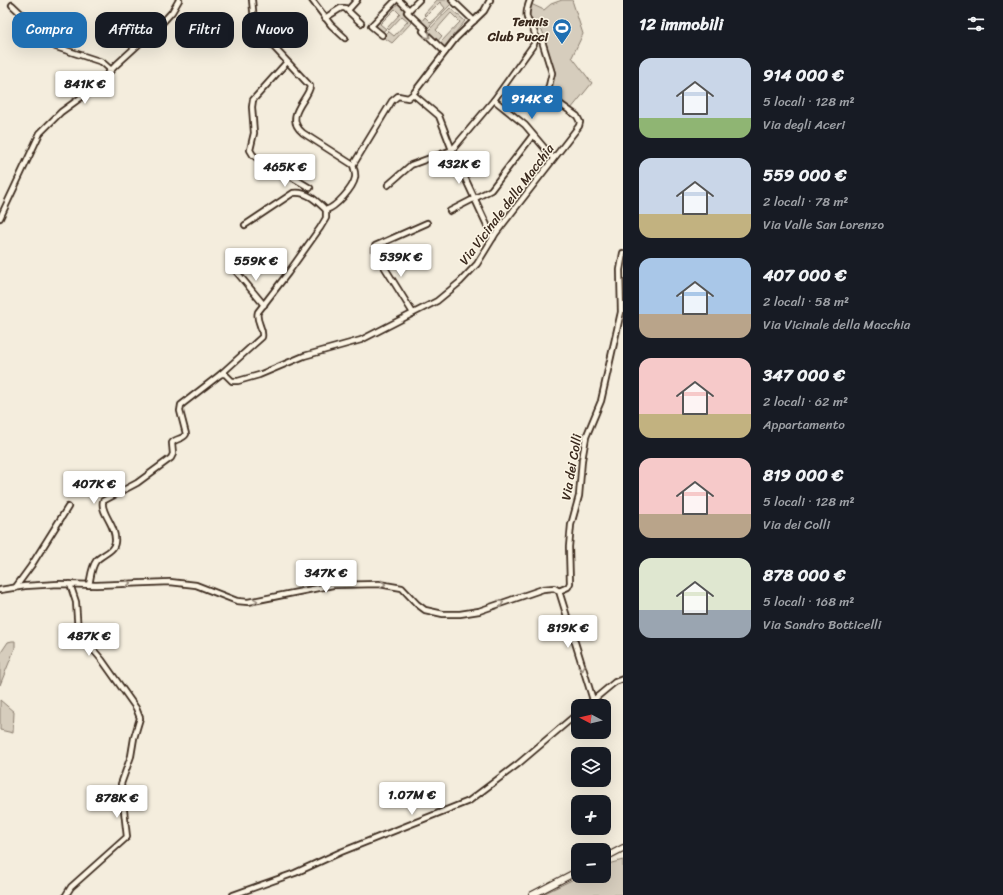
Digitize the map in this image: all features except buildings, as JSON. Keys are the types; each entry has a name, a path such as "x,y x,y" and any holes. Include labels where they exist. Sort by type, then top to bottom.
{"main road":[{"path":"611,854 623,848"},
{"path":"532,895 571,875"}],"street":[{"path":"0,218 39,135 62,112 96,86 111,70 163,22 172,12 179,0"},
{"path":"252,0 253,19 256,27 310,87 298,107 296,120 298,128 303,133 353,165"},
{"path":"312,0 325,18 345,38"},
{"path":"348,10 357,0"},
{"path":"382,35 371,26 398,0 410,10"},
{"path":"419,0 407,12 425,29 423,31 445,52"},
{"path":"452,0 474,20"},
{"path":"326,210 335,206 352,183 355,176 353,165 392,101 398,96 408,98 413,94 464,29 484,11 490,0"},
{"path":"388,185 411,165 452,150 494,100 533,46 536,37 526,17 526,10 530,0"},
{"path":"12,5 56,48 102,62 111,70"},
{"path":"325,18 340,8 345,8 361,23"},
{"name":"Via Vicinale della Macchia","path":"221,374 225,374 230,380 235,382 259,375 304,356 364,339 433,304 460,282 476,264 493,238 553,158 578,128 579,120 576,116 553,101 549,96 548,90 552,73 542,41 536,37"},
{"path":"287,62 253,100 252,107 254,133 250,150 252,154 280,175 290,176 310,188"},
{"path":"413,94 439,116 444,125 452,150 493,238"},
{"path":"494,100 515,115 553,158"},
{"path":"450,211 486,193 494,187 533,135"},
{"path":"89,585 95,564 113,548 116,541 112,524 102,507 103,501 137,483 170,458 173,454 172,443 185,437 186,434 180,406 221,374 262,337 263,332 257,316 320,228 326,218 326,210 314,199 300,193 293,193 245,225"},
{"path":"412,314 375,252 374,246 426,223"},
{"name":"Via dei Colli","path":"559,591 568,588 570,583 569,547 571,525 579,496 582,460 586,437 600,401 621,312 620,270 623,253"},
{"path":"235,270 264,305"},
{"path":"15,588 68,507"},
{"path":"0,590 70,584 89,585 177,582 202,587 235,600 248,602 333,585 378,584 401,587 417,604 425,610 449,614 479,611 545,589 554,588 559,591 593,699"},
{"path":"66,895 71,886 126,838 121,784 131,756 134,738 140,718 136,708 102,660 78,632 76,602 70,584"},
{"path":"594,699 615,682 623,679"},
{"path":"233,895 295,873 341,852 469,801 518,764 571,719"}],"shaded area":[{"path":"437,0 450,0 452,3 428,28 421,22 425,17 431,23 445,8 440,2 426,16 424,14"},
{"name":"Tennis Club Pucci","path":"562,0 572,0 583,34 572,57 592,83 571,109 550,93 553,80 543,32 534,24 528,15 531,4 544,10 551,4"},
{"path":"397,1 405,8 404,12 413,21 392,43 383,37 388,31 394,36 408,21 402,16 389,30 387,28 400,14 395,9 380,24 386,29 382,32 374,26"},
{"path":"450,8 465,21 443,48 439,44 460,22 451,13 436,30 442,36 437,42 427,32"},
{"path":"15,641 15,648 0,685 0,654 8,642"},
{"path":"0,700 14,712 13,733 0,730"},
{"path":"623,860 623,895 541,895 571,880 571,883 611,883 611,863"}],"place":[{"name":"Tennis Club Pucci","path":"562,45"}]}
